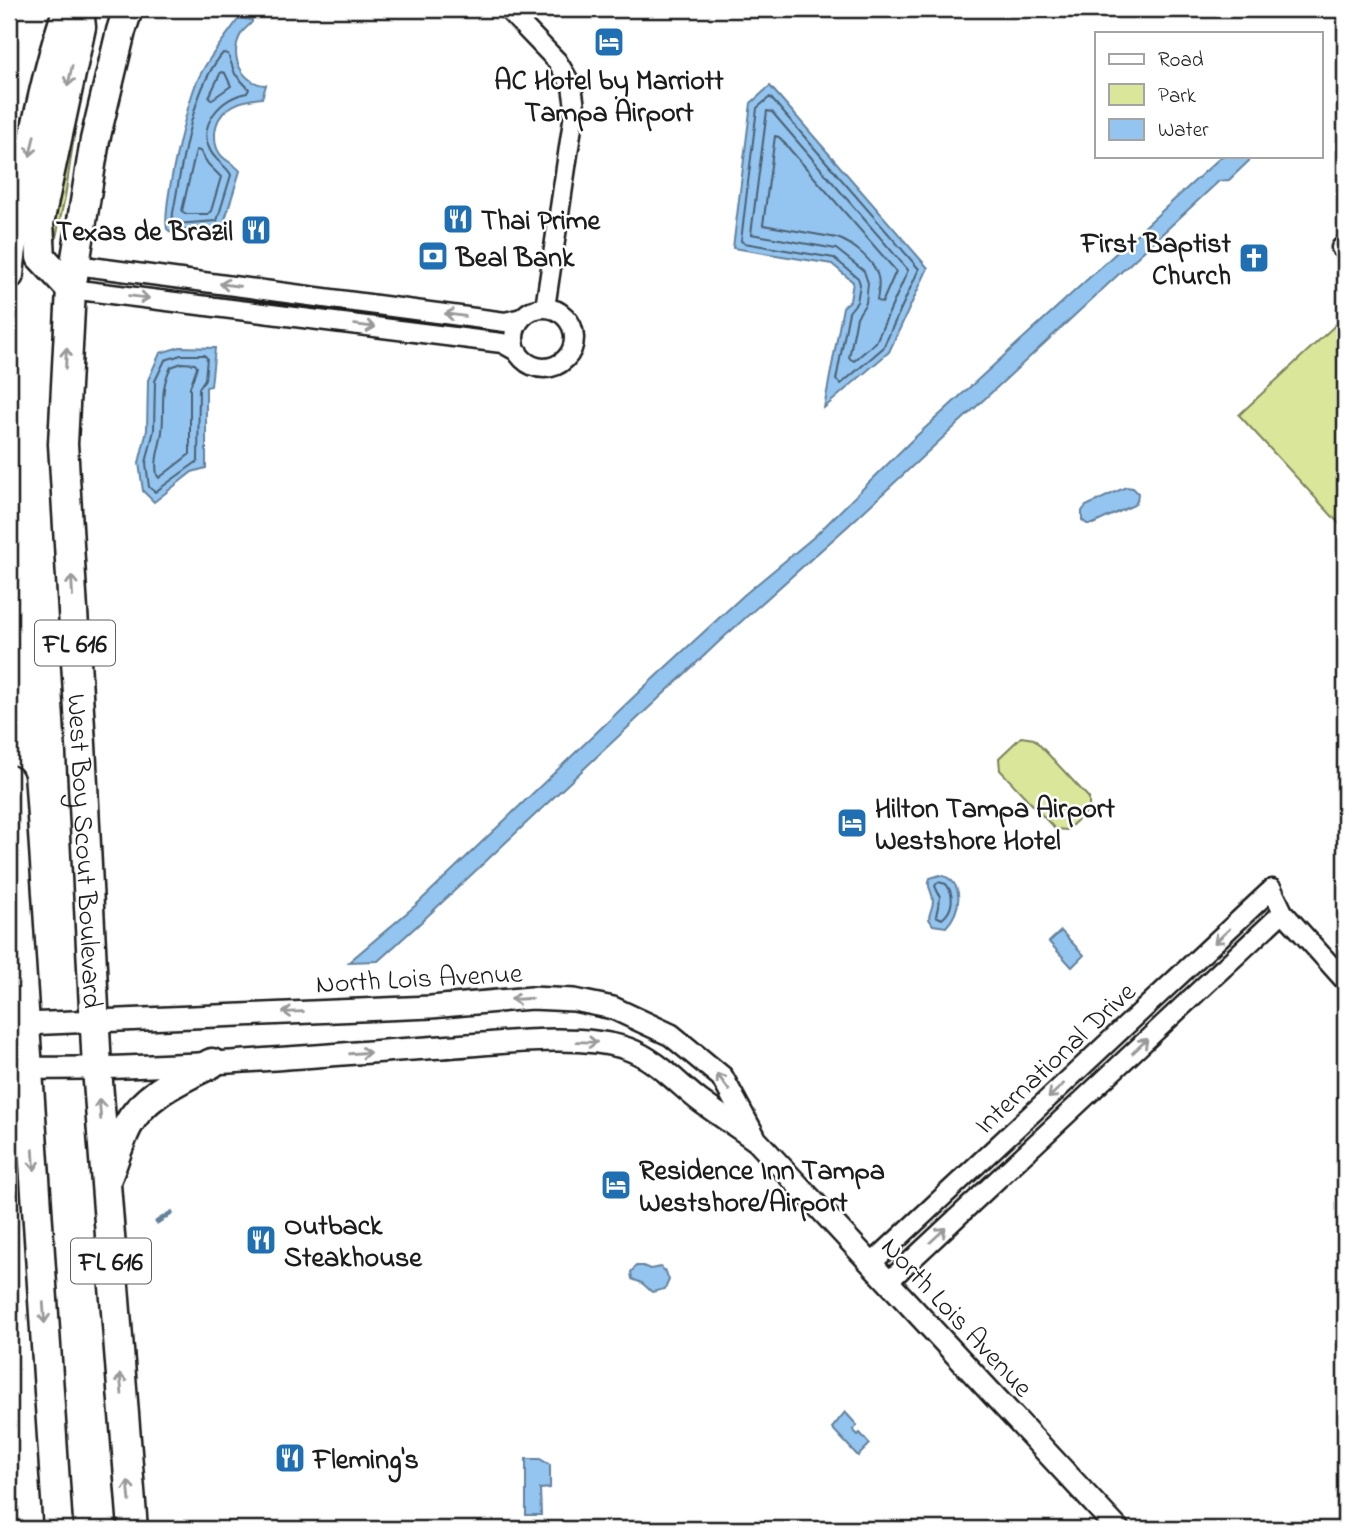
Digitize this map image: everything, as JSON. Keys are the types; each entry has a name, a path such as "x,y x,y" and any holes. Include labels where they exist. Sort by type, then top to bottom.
{"main road":[{"path":"9,275 13,237 55,44 68,9"},
{"path":"74,277 41,257 39,223 81,27 79,9"},
{"name":"West Boy Scout Boulevard","path":"128,9 95,140 74,277 67,346 63,443 81,744 96,1069 132,1529"},
{"name":"FL 616","path":"9,780 58,1529"},
{"path":"105,1184 128,1126 139,1108 169,1085 212,1063"}],"street":[{"path":"507,9 557,61 572,86 575,107 545,308"},
{"path":"74,277 304,294 505,322 522,318"},
{"path":"74,277 319,321 502,343 518,352 533,366 542,368 553,367 569,355 573,345 572,325 557,311 545,308 529,312 522,318 515,334 518,352"},
{"path":"304,294 319,321"},
{"name":"International Drive","path":"871,1264 1272,889 1283,912 888,1282"},
{"path":"1283,912 1345,981"},
{"path":"1162,992 1179,1009"},
{"name":"North Lois Avenue","path":"25,1024 430,1007 531,999 574,1000 613,1008 671,1035 722,1077 757,1140"},
{"name":"North Lois Avenue","path":"28,1068 96,1069 212,1063 522,1042 602,1042 647,1056 701,1102 757,1140 1118,1529"},
{"path":"981,1161 998,1179"}],"green space":[{"path":"93,9 65,197 52,255 45,234"},
{"path":"1345,316 1345,530 1239,415"},
{"path":"1021,737 1034,739 1089,798 1089,809 1067,830 1055,829 1000,770 999,758"}],"water":[{"path":"239,18 252,22 237,42 237,60 250,80 266,85 262,98 231,106 217,124 215,139 218,151 240,171 222,229 183,230 172,233 167,229 168,200 191,98 204,68"},
{"path":"770,86 928,268 889,352 824,408 843,307 850,301 853,282 832,264 733,248 751,103"},
{"path":"1220,158 1252,158 1229,180 1219,181 848,526 724,637 378,961 349,962 416,905 744,595 815,536 911,441"},
{"path":"180,347 215,348 211,386 206,387 206,468 192,472 154,502 143,491 139,463 147,430 148,380 160,353"},
{"path":"1126,487 1133,488 1138,493 1134,505 1093,524 1082,520 1082,511 1086,506"},
{"path":"940,875 954,884 958,898 958,906 946,927 933,925 929,919 933,901 929,881 930,878"},
{"path":"1061,931 1084,955 1072,967 1049,942"},
{"path":"636,1266 650,1269 661,1267 669,1280 665,1289 652,1292 632,1279 631,1272"},
{"path":"845,1412 857,1425 853,1430 858,1435 860,1433 870,1444 858,1456 832,1428"},
{"path":"526,1459 540,1459 550,1465 550,1488 540,1489 541,1515 526,1515"}],"waterway":[{"path":"157,1222 171,1213"}],"place":[{"name":"AC Hotel by Marriott Tampa Airport","path":"609,42"},
{"name":"Thai Prime","path":"458,219"},
{"name":"Texas de Brazil","path":"256,230"},
{"name":"Beal Bank","path":"433,256"},
{"name":"First Baptist Church","path":"1254,258"},
{"name":"Hilton Tampa Airport Westshore Hotel","path":"852,823"},
{"name":"Residence Inn Tampa Westshore/Airport","path":"616,1185"},
{"name":"Outback Steakhouse","path":"261,1240"},
{"name":"Fleming's","path":"290,1458"}]}
